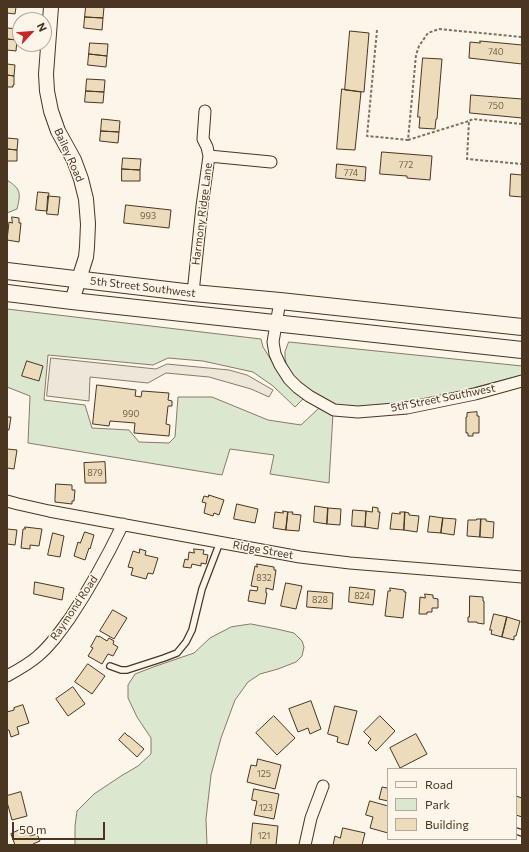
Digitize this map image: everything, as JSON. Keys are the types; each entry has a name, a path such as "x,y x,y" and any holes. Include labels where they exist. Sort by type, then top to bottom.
{"main road":[{"name":"5th Street Southwest","path":"7,272 79,279 194,294 280,301 522,327"},
{"name":"5th Street Southwest","path":"7,293 522,350"}],"street":[{"name":"Bailey Road","path":"51,7 46,74 47,91 51,111 58,131 74,160 82,179 86,199 88,224 86,257 72,301"},
{"name":"Harmony Ridge Lane","path":"194,294 202,206 209,156 203,139 204,111"},
{"path":"209,156 271,162"},
{"name":"5th Street Southwest","path":"280,301 274,342 275,354 280,365 297,388 334,410 358,412 408,408 475,394 522,381"},
{"name":"Ridge Street","path":"7,501 49,511 300,557 522,577"},
{"name":"Raymond Road","path":"7,676 39,656 56,638 80,604 104,562 122,524"},
{"path":"305,845 311,818 323,786"}],"lane":[{"path":"110,666 121,670 127,670 177,653 186,642 192,630 202,589 220,542"}],"path":[{"path":"408,140 416,55 418,46 428,34 439,29 522,37"},
{"path":"377,30 367,136 408,140 473,119 522,124"},
{"path":"469,121 467,159 522,164"}],"green space":[{"path":"7,180 15,186 19,192 19,199 17,209 7,213"},
{"path":"7,309 261,339 263,347 283,379 303,399 295,407 273,386 253,372 203,361 168,358 153,365 48,355 44,400 85,405 92,428 129,430 139,442 169,443 175,437 178,397 212,397 268,420 301,425 319,408 333,413 329,483 270,474 274,455 230,449 222,475 28,443 30,396 7,387"},
{"path":"289,342 522,366 522,375 438,397 356,409 340,408 325,401 299,382 288,370 285,352"},
{"path":"251,624 294,633 302,641 304,647 302,656 296,662 260,674 248,682 235,700 221,738 211,775 206,819 207,845 75,845 77,811 94,794 138,766 151,754 151,738 137,717 128,698 128,685 135,674 194,653 210,638 231,627"}],"shaded area":[{"path":"51,358 156,369 167,364 229,370 247,375 273,390 269,397 251,389 209,377 166,373 148,383 90,377 89,401 47,396"}],"building":[{"path":"7,7 16,7 15,12 12,12 12,14 7,13"},
{"path":"86,7 104,7 103,18 85,17"},
{"path":"85,17 103,18 102,30 84,28"},
{"path":"7,28 12,28 12,40 7,39"},
{"path":"350,31 369,33 364,92 345,90"},
{"path":"7,39 12,40 12,51 7,50"},
{"path":"480,41 522,45 522,64 469,58 470,42 480,43"},
{"path":"90,43 108,44 107,56 89,54"},
{"path":"89,54 107,56 106,67 88,65"},
{"path":"423,58 442,59 435,129 419,128 420,117 418,117"},
{"path":"7,64 15,65 14,76 7,75"},
{"path":"7,75 14,76 13,87 7,87"},
{"path":"87,79 105,80 104,92 86,91"},
{"path":"342,89 361,92 355,150 337,149"},
{"path":"86,91 104,92 103,103 85,102"},
{"path":"471,95 522,99 522,118 470,113"},
{"path":"102,119 120,121 119,132 101,131"},
{"path":"101,131 119,132 118,143 100,141"},
{"path":"7,138 18,139 17,150 7,149"},
{"path":"7,149 17,150 17,161 7,161"},
{"path":"382,152 432,156 430,180 407,178 407,176 380,174"},
{"path":"123,158 141,159 140,170 122,169"},
{"path":"337,164 366,167 365,181 336,178"},
{"path":"122,169 140,170 140,181 122,181"},
{"path":"511,174 522,175 522,197 510,196"},
{"path":"38,192 49,193 47,211 36,210"},
{"path":"48,196 60,197 58,215 47,214"},
{"path":"126,205 171,210 169,228 124,223"},
{"path":"12,217 19,218 19,223 21,223 19,242 7,240 9,222 12,223"},
{"path":"27,361 43,366 39,381 22,376"},
{"path":"97,385 136,390 135,396 141,397 142,391 169,393 168,400 172,401 172,406 168,406 166,424 170,425 169,436 134,433 135,423 110,421 109,426 93,424"},
{"path":"477,412 477,416 479,416 479,433 473,433 473,436 468,436 468,433 466,433 467,413"},
{"path":"7,417 11,417 9,430 7,430"},
{"path":"7,449 17,450 14,469 7,468"},
{"path":"105,462 106,483 85,483 84,463"},
{"path":"56,484 72,485 72,490 75,490 74,501 72,501 72,504 55,502"},
{"path":"209,495 224,500 219,515 214,513 213,516 204,513 206,503 202,502 204,496 208,497"},
{"path":"237,504 258,509 255,523 234,519"},
{"path":"315,506 328,508 327,524 314,522"},
{"path":"373,507 378,508 378,512 380,512 378,529 365,527 366,511 372,512"},
{"path":"328,508 341,509 340,525 327,524"},
{"path":"353,510 366,511 365,527 352,526"},
{"path":"283,511 288,512 286,530 273,528 275,512 283,513"},
{"path":"288,512 301,515 299,531 286,530"},
{"path":"400,512 405,512 404,530 390,529 392,513 400,514"},
{"path":"405,512 409,513 409,515 419,516 417,532 404,530"},
{"path":"430,516 443,518 441,533 428,532"},
{"path":"443,518 456,519 454,535 441,533"},
{"path":"481,519 480,537 467,536 468,520"},
{"path":"481,519 494,522 493,538 480,537"},
{"path":"25,527 42,529 39,546 30,545 30,549 21,548 23,529 25,529"},
{"path":"7,529 17,530 15,545 7,544"},
{"path":"85,532 94,535 85,560 74,556 78,542 80,543"},
{"path":"53,533 64,536 60,557 48,555"},
{"path":"140,549 146,551 145,555 158,558 153,574 148,573 146,579 131,575 133,568 128,567 133,551 139,553"},
{"path":"194,549 204,550 203,554 208,555 206,564 201,563 201,566 192,564 191,568 183,567 185,559 188,560 189,552 194,553"},
{"path":"257,564 274,567 274,570 276,570 273,590 266,588 267,593 265,604 248,601 250,590 257,591 258,587 251,586 255,566 257,567"},
{"path":"35,582 64,588 62,600 34,594"},
{"path":"286,583 302,586 296,609 281,606"},
{"path":"350,587 375,590 373,605 349,602"},
{"path":"390,588 404,590 404,592 406,592 403,618 385,616 388,591 390,591"},
{"path":"308,591 333,593 332,609 307,607"},
{"path":"425,594 433,595 433,598 438,599 438,608 432,608 432,612 427,612 427,614 419,614 420,597 425,598"},
{"path":"470,596 483,597 484,624 468,622"},
{"path":"113,610 127,618 114,639 100,631"},
{"path":"494,614 507,617 502,637 491,634 492,630 490,630"},
{"path":"507,617 520,621 516,636 514,636 514,640 502,637"},
{"path":"97,636 107,641 109,638 114,641 113,644 118,647 113,656 108,654 102,664 88,656 93,648 91,647"},
{"path":"88,664 105,676 92,694 75,682"},
{"path":"73,687 85,704 68,716 56,699"},
{"path":"311,701 321,729 310,734 308,728 298,732 289,709"},
{"path":"23,705 29,723 17,727 19,734 11,737 9,730 7,730 7,712"},
{"path":"335,706 357,711 348,745 337,742 338,737 328,734"},
{"path":"274,716 295,738 277,755 256,733"},
{"path":"380,716 395,731 376,751 368,743 371,739 364,732"},
{"path":"125,733 144,749 137,757 119,740"},
{"path":"416,734 427,754 400,768 390,748"},
{"path":"258,759 281,765 275,789 247,782 251,765 256,766"},
{"path":"382,787 387,788 387,801 379,799"},
{"path":"254,789 279,794 274,819 254,815 257,801 252,800"},
{"path":"21,792 27,816 12,820 7,802 7,796"},
{"path":"517,796 522,798 522,817 517,815"},
{"path":"370,801 387,806 387,833 370,828 373,817 366,815"},
{"path":"253,823 278,826 276,845 251,845"},
{"path":"26,827 30,836 37,834 40,841 33,845 15,845 11,834"},
{"path":"343,828 365,833 362,845 333,845 335,836 340,838"}]}
